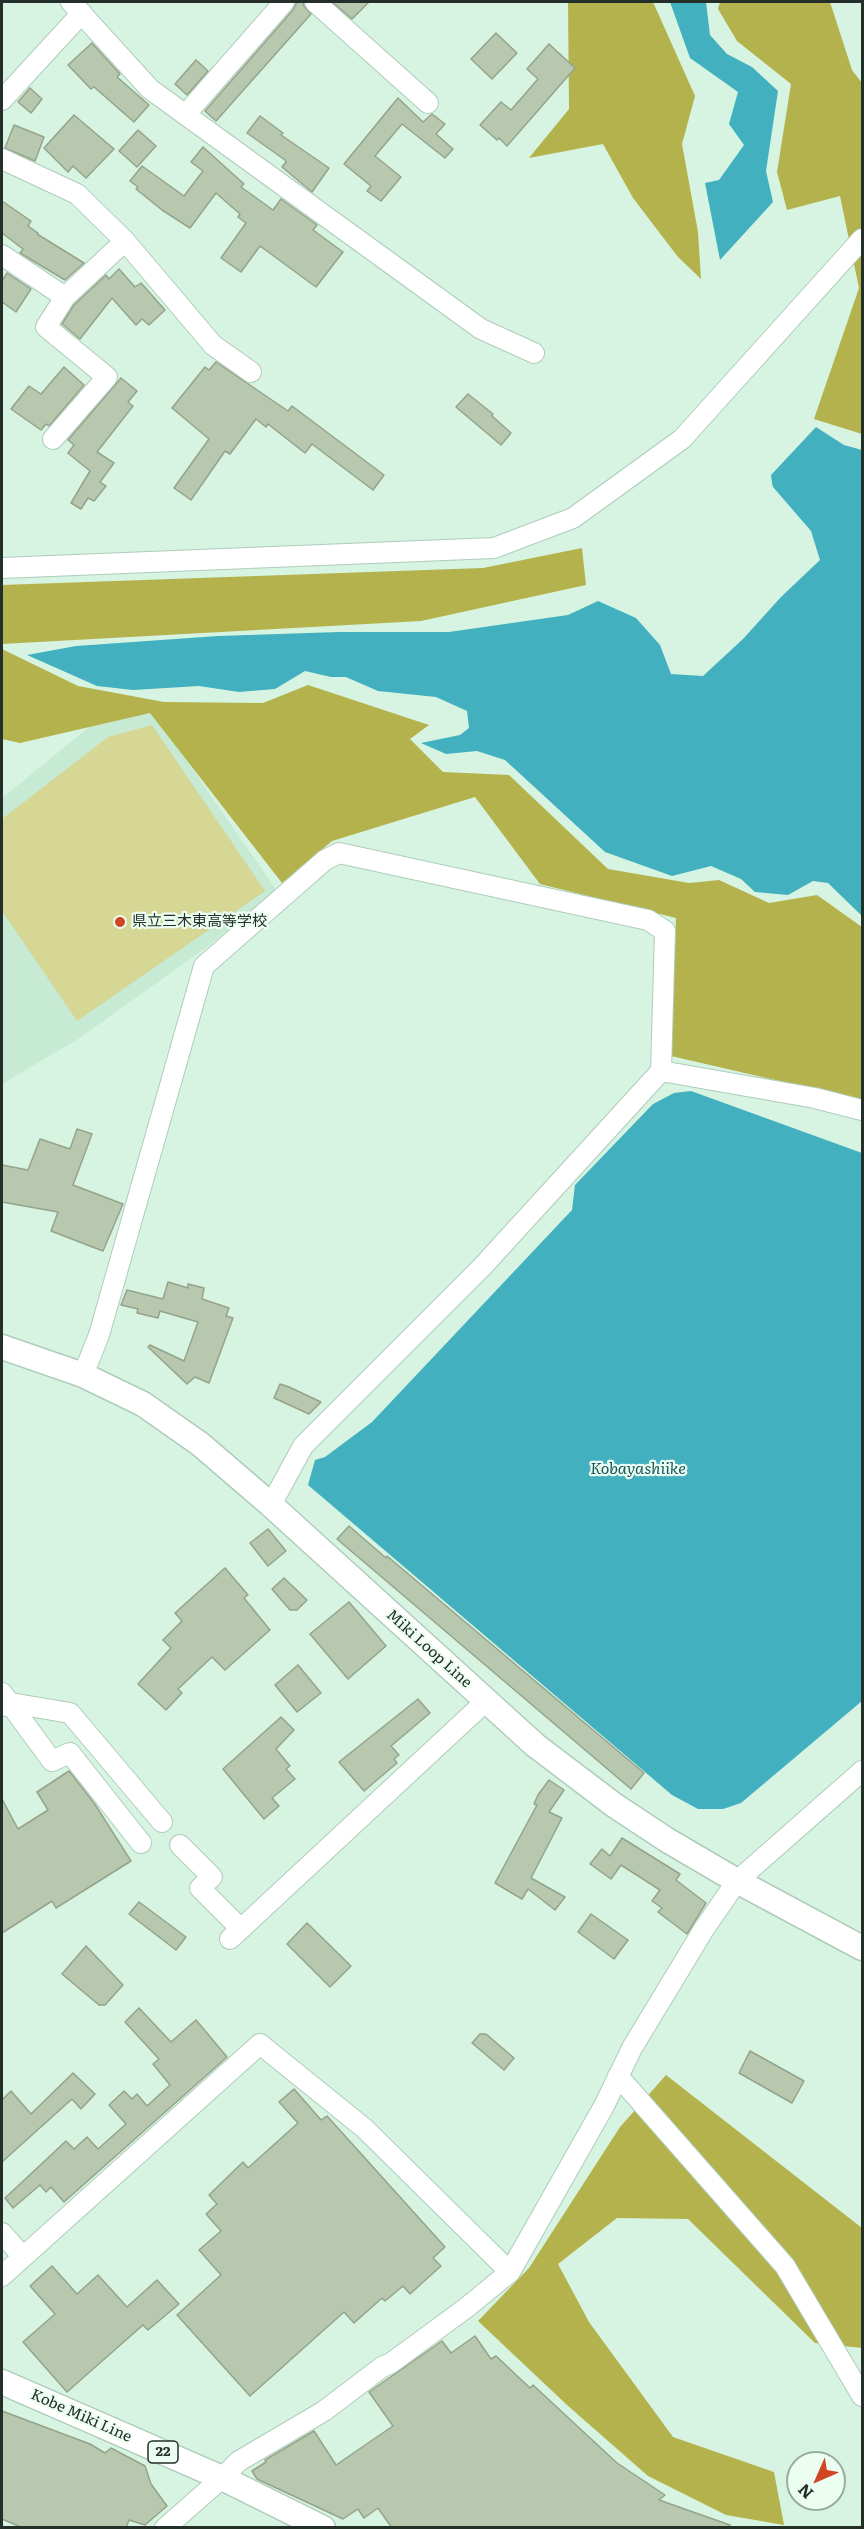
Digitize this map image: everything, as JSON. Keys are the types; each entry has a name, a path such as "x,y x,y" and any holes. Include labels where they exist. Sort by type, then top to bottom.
{"main road":[{"name":"Miki Loop Line","path":"2,1347 83,1375 143,1404 200,1444 271,1505 535,1745 615,1805 667,1840 737,1881 862,1948"},
{"name":"Kobe Miki Line","path":"2,2382 222,2478 323,2528"}],"street":[{"path":"186,114 284,2"},
{"path":"315,2 428,102"},
{"path":"2,100 76,7 150,88 481,329 534,353"},
{"path":"2,159 77,194 125,241 213,345 251,372"},
{"path":"2,568 494,548 573,518 682,439 862,239"},
{"path":"53,439 107,377 46,327 65,297 125,241"},
{"path":"2,255 65,297"},
{"path":"83,1375 99,1335 204,966 325,860 339,853 648,920 665,931 661,1071 482,1267 303,1446 271,1505"},
{"path":"661,1071 815,1098 862,1110"},
{"path":"180,1845 212,1877 200,1888 235,1934 486,1701"},
{"path":"5,1702 70,1713 162,1822"},
{"path":"5,1702 52,1761 70,1753 141,1843"},
{"path":"165,2528 239,2461 324,2411 466,2308 510,2272 669,1986 737,1881 862,1771"},
{"path":"2,2276 260,2044 364,2128 510,2272"},
{"path":"618,2076 785,2266 862,2396"},
{"path":"2,2233 22,2257"}],"shaded area":[{"path":"568,2 653,2 695,96 682,144 698,232 701,279 678,257 633,198 603,144 529,158 569,109"},
{"path":"720,2 830,2 852,70 862,83 862,434 814,419 859,288 840,196 787,210 777,172 791,84 737,41 718,9"},
{"path":"582,548 586,585 421,621 2,644 2,585 483,568"},
{"path":"2,649 78,686 164,702 263,703 308,685 429,725 410,739 443,772 509,775 608,869 689,883 719,880 769,903 817,895 862,927 862,1100 671,1056 676,918 540,884 475,797 332,841 282,883 150,713 20,743 2,739"},
{"name":"県立三木東高等学校","path":"150,708 277,891 200,952 78,1039 2,1084 2,798 98,720"},
{"path":"666,2075 862,2228 862,2348 815,2343 688,2219 617,2218 558,2264 589,2322 673,2437 774,2472 784,2525 726,2515 648,2476 567,2405 478,2321 529,2268 620,2127"}],"green space":[{"name":"県立三木東高等学校","path":"152,725 265,891 77,1021 2,911 2,819 108,737"}],"water":[{"path":"670,2 706,2 710,35 727,54 752,67 778,91 766,171 773,202 720,260 705,183 719,180 744,145 729,124 738,92 690,58"},
{"path":"816,427 844,445 862,450 862,916 828,883 813,881 788,895 755,892 741,879 711,866 672,876 605,852 505,760 477,751 446,754 421,743 460,735 469,728 467,711 436,697 378,691 346,677 331,677 305,671 275,689 239,692 199,686 133,690 97,686 27,655 76,646 218,636 339,632 449,632 568,615 598,601 636,618 660,645 671,674 703,676 743,639 781,597 820,560 811,531 773,487 771,475"},
{"name":"Kobayashiike","path":"691,1091 862,1153 862,1701 741,1803 723,1809 698,1809 672,1795 308,1485 315,1460 325,1457 372,1422 572,1210 575,1185 653,1104 674,1093"}],"building":[{"path":"297,2 303,2 311,14 216,121 205,111 293,10"},
{"path":"332,2 369,2 352,19"},
{"path":"496,33 517,53 492,79 471,59"},
{"path":"92,43 120,74 117,77 149,105 134,122 94,87 91,89 68,65"},
{"path":"549,44 575,68 507,146 480,125 501,102 511,110 538,79 527,69"},
{"path":"196,60 208,71 187,95 175,84"},
{"path":"30,88 42,99 31,113 18,102"},
{"path":"398,98 423,122 432,114 445,124 436,134 453,149 445,158 402,124 375,156 401,177 381,201 367,191 371,186 344,164"},
{"path":"74,115 114,149 86,178 73,166 68,172 44,148"},
{"path":"260,116 283,133 281,135 329,168 312,192 282,167 285,160 247,133"},
{"path":"14,125 44,137 35,161 5,148"},
{"path":"138,130 156,146 137,167 119,151"},
{"path":"203,147 244,184 241,187 273,210 281,199 317,225 313,230 343,252 316,287 260,246 241,272 221,258 246,223 238,217 240,214 216,193 190,228 162,210 136,189 138,187 130,181 142,166 184,196 203,171 191,162"},
{"path":"2,201 31,221 28,226 37,234 84,263 65,280 20,253 23,249 2,233"},
{"path":"119,269 135,287 141,283 165,310 149,325 142,319 136,325 112,298 80,339 62,324 74,305 106,275 109,279"},
{"path":"7,273 31,289 16,312 2,302 2,281"},
{"path":"216,362 288,411 292,406 384,475 373,490 312,444 305,453 268,424 266,427 256,419 230,454 225,451 191,500 174,488 209,439 172,408 205,367 209,370"},
{"path":"64,367 84,385 49,426 46,424 41,430 11,409 29,386 41,394"},
{"path":"121,378 137,391 128,402 133,406 97,452 114,463 100,482 106,486 94,501 88,498 81,509 71,503 90,471 68,453 74,445 68,440"},
{"path":"468,394 493,414 492,416 511,433 501,445 456,407"},
{"path":"77,1129 92,1134 73,1185 123,1204 103,1251 51,1231 58,1212 2,1202 2,1165 28,1170 40,1139 70,1149"},
{"path":"168,1282 188,1288 188,1284 204,1288 202,1299 229,1308 226,1316 233,1318 209,1383 195,1377 187,1384 148,1347 150,1345 184,1361 198,1322 160,1311 158,1318 137,1313 138,1309 121,1305 127,1290 163,1299"},
{"path":"280,1384 321,1402 309,1414 274,1398"},
{"path":"349,1526 644,1773 631,1789 337,1539"},
{"path":"268,1529 286,1551 268,1566 250,1543"},
{"path":"225,1568 248,1595 244,1598 270,1630 225,1670 212,1657 178,1689 182,1693 166,1710 138,1684 171,1648 163,1640 182,1621 175,1613"},
{"path":"284,1578 307,1600 297,1610 290,1610 272,1589"},
{"path":"349,1602 386,1646 348,1679 310,1634"},
{"path":"298,1665 321,1693 297,1712 275,1685"},
{"path":"418,1699 430,1713 391,1746 399,1755 394,1759 397,1763 364,1791 339,1762"},
{"path":"281,1717 294,1730 276,1749 290,1766 286,1769 295,1779 272,1798 279,1806 264,1819 223,1769"},
{"path":"69,1771 94,1803 131,1861 56,1908 52,1901 2,1933 2,1799 18,1829 48,1810 37,1792"},
{"path":"549,1780 564,1790 549,1812 562,1818 531,1878 565,1897 555,1910 528,1889 522,1899 495,1883 537,1805 534,1804 538,1795"},
{"path":"622,1838 680,1874 676,1880 706,1903 687,1934 658,1912 662,1908 652,1901 660,1890 621,1865 611,1879 590,1864 602,1849 610,1856"},
{"path":"139,1902 186,1937 176,1950 129,1914"},
{"path":"591,1914 628,1940 614,1959 578,1932"},
{"path":"307,1923 351,1966 330,1987 287,1944"},
{"path":"86,1946 123,1985 105,2005 99,2005 62,1974"},
{"path":"139,2008 171,2042 196,2020 227,2057 64,2202 51,2187 46,2192 40,2185 13,2208 5,2198 66,2141 74,2149 87,2137 98,2149 126,2124 109,2105 124,2091 132,2099 137,2094 147,2106 170,2085 153,2064 159,2059 125,2022"},
{"path":"480,2034 486,2034 514,2058 504,2070 472,2043"},
{"path":"750,2051 804,2081 792,2103 739,2073"},
{"path":"73,2073 95,2094 81,2109 72,2099 2,2162 2,2100 11,2091 31,2114"},
{"path":"294,2089 321,2120 327,2116 445,2247 433,2258 441,2266 410,2294 403,2286 385,2301 382,2298 354,2323 344,2312 250,2396 177,2315 221,2275 199,2250 221,2231 206,2214 217,2204 209,2195 243,2162 248,2168 298,2123 279,2102"},
{"path":"52,2266 77,2294 98,2275 127,2307 157,2280 179,2304 148,2330 143,2325 67,2392 23,2342 55,2314 30,2286"},
{"path":"475,2336 491,2359 496,2356 530,2388 533,2385 617,2463 665,2495 659,2500 730,2525 729,2528 392,2528 378,2508 364,2518 358,2509 343,2519 257,2479 252,2471 266,2462 265,2460 314,2431 336,2465 393,2426 369,2392 442,2341 451,2353"},
{"path":"2,2411 90,2444 105,2453 111,2448 145,2466 151,2484 167,2506 145,2525 129,2520 126,2528 23,2528 2,2519"}],"place":[{"name":"県立三木東高等学校","path":"120,922"}]}
